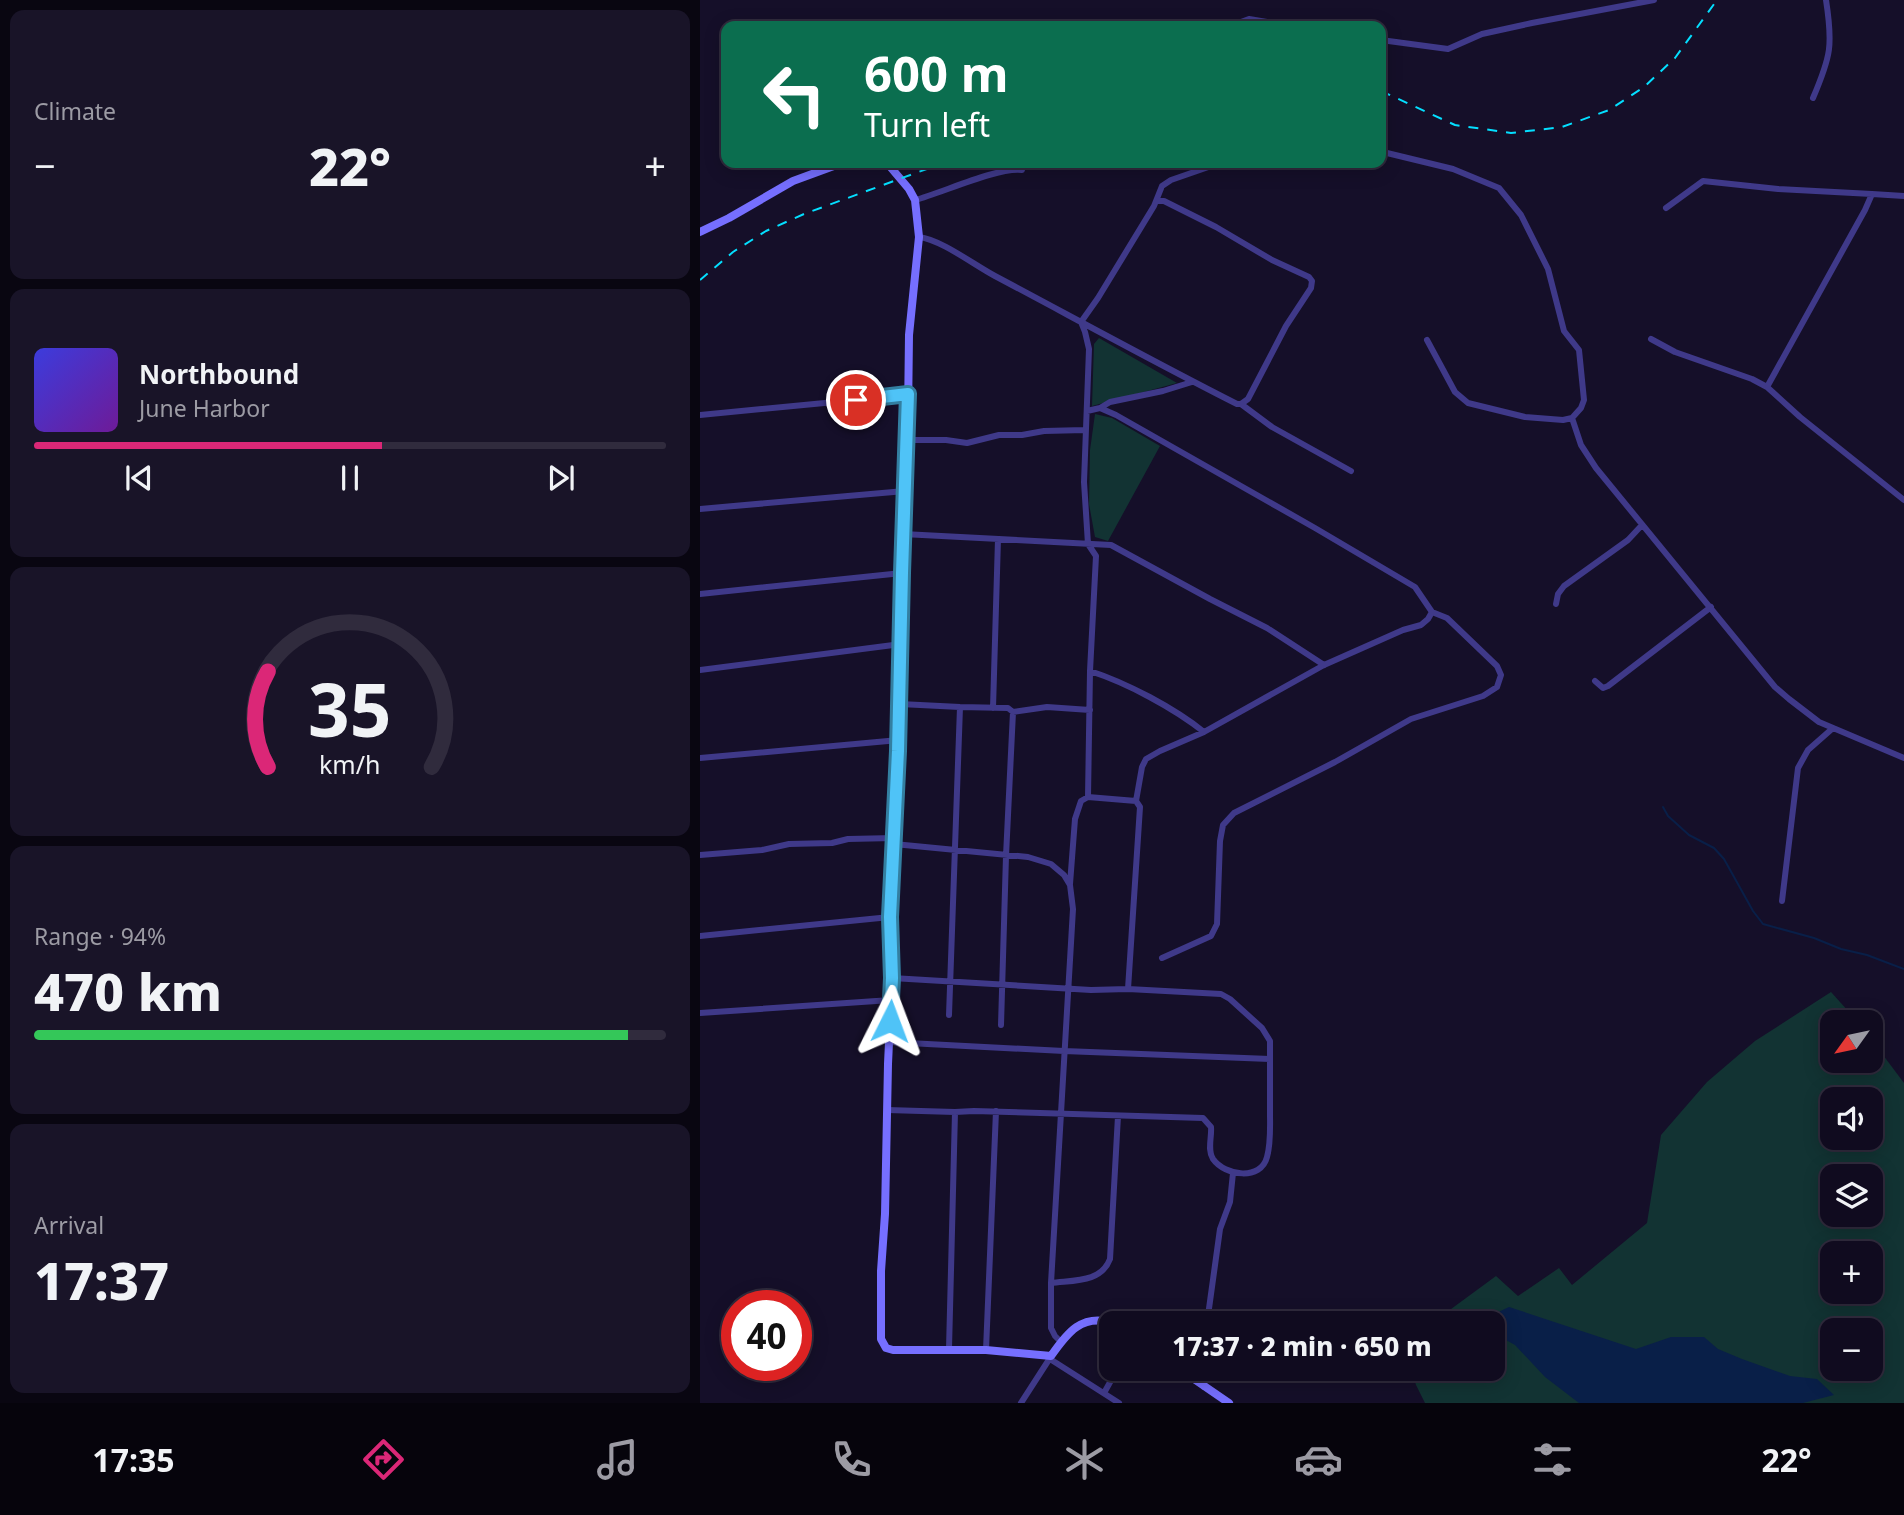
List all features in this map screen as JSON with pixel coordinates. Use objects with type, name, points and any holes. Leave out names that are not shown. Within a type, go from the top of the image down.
[{"type":"street","points":[[1386,41],[1448,49],[1482,34],[1654,0]]},
{"type":"street","points":[[1813,98],[1826,69],[1830,50],[1826,0]]},
{"type":"street","points":[[1244,21],[1261,21]]},
{"type":"street","points":[[1386,153],[1453,169],[1499,188],[1521,215],[1548,270],[1564,331],[1579,350],[1584,400],[1581,408],[1572,418],[1563,420],[1525,417],[1468,402],[1455,392],[1427,340]]},
{"type":"street","points":[[700,232],[793,181],[828,168]]},
{"type":"street","points":[[891,168],[915,200],[919,237],[909,335],[899,740],[890,917],[892,978],[881,1339],[886,1348],[893,1350],[986,1350],[1050,1358],[1119,1403]]},
{"type":"street","points":[[1081,321],[1157,201],[1161,186],[1207,168]]},
{"type":"street","points":[[915,200],[1012,169],[1022,170]]},
{"type":"street","points":[[1666,208],[1703,181],[1778,189],[1904,196]]},
{"type":"street","points":[[1767,387],[1872,194]]},
{"type":"street","points":[[1157,201],[1164,201],[1216,227],[1312,281],[1311,288],[1286,326],[1248,399],[1241,404]]},
{"type":"street","points":[[919,237],[937,243],[1192,382],[1241,404],[1272,427],[1351,471]]},
{"type":"street","points":[[1081,321],[1089,349],[1084,482],[1088,544],[1096,556],[1090,671],[1088,797]]},
{"type":"street","points":[[1651,339],[1675,352],[1752,379],[1767,387],[1800,417],[1904,500]]},
{"type":"street","points":[[1087,411],[1110,402],[1192,382]]},
{"type":"street","points":[[700,415],[908,394]]},
{"type":"street","points":[[1100,408],[1415,587],[1432,612],[1447,618],[1497,666],[1501,675],[1497,687],[1483,696],[1411,719],[1335,762],[1234,813],[1223,825],[1220,841],[1217,925],[1211,936],[1162,958]]},
{"type":"street","points":[[1572,418],[1581,445],[1590,460],[1775,687],[1804,711],[1833,728],[1904,758]]},
{"type":"street","points":[[907,440],[967,443],[999,435],[1021,435],[1044,430],[1085,430]]},
{"type":"street","points":[[700,509],[905,491]]},
{"type":"street","points":[[1556,604],[1558,594],[1564,586],[1628,540],[1642,525]]},
{"type":"street","points":[[903,534],[1111,545],[1267,628],[1324,665]]},
{"type":"street","points":[[993,708],[998,539]]},
{"type":"street","points":[[700,594],[902,573]]},
{"type":"street","points":[[1595,681],[1604,688],[1608,686],[1711,607]]},
{"type":"street","points":[[1128,989],[1140,807],[1136,801],[1146,759],[1204,732],[1324,665],[1403,630],[1421,625],[1432,612]]},
{"type":"street","points":[[700,670],[901,644]]},
{"type":"street","points":[[1090,671],[1118,680],[1192,722],[1204,732]]},
{"type":"street","points":[[900,704],[1008,708],[1013,712],[1047,708],[1090,710]]},
{"type":"street","points":[[949,1015],[960,708]]},
{"type":"street","points":[[1001,1025],[1013,712]]},
{"type":"street","points":[[1782,901],[1798,768],[1808,750],[1833,728]]},
{"type":"street","points":[[700,758],[899,740]]},
{"type":"street","points":[[1061,1342],[1051,1328],[1051,1283],[1072,946],[1073,909],[1070,885],[1077,808],[1081,801],[1088,797],[1136,801]]},
{"type":"street","points":[[700,855],[762,850],[785,844],[832,843],[848,839],[894,841],[1028,857],[1051,864],[1070,885]]},
{"type":"street","points":[[700,936],[890,917]]},
{"type":"street","points":[[887,1110],[1203,1118],[1211,1127],[1210,1149],[1214,1160],[1226,1171],[1233,1173],[1258,1170],[1267,1159],[1270,1137],[1270,1041],[1262,1028],[1226,996],[892,978]]},
{"type":"street","points":[[700,1013],[891,1000]]},
{"type":"street","points":[[889,1042],[1270,1059]]},
{"type":"street","points":[[986,1350],[996,1111]]},
{"type":"street","points":[[950,1349],[955,1112]]},
{"type":"street","points":[[1051,1283],[1093,1277],[1107,1267],[1110,1259],[1118,1116]]},
{"type":"street","points":[[1208,1311],[1220,1229],[1230,1202],[1233,1173]]},
{"type":"street","points":[[1021,1403],[1068,1333],[1077,1326],[1099,1320]]},
{"type":"street","points":[[1104,1394],[1111,1381]]},
{"type":"street","points":[[1196,1381],[1229,1403]]},
{"type":"street","points":[[1204,1381],[1204,1387]]},
{"type":"green space","points":[[1099,338],[1177,383],[1092,406],[1094,344]]},
{"type":"green space","points":[[1095,414],[1112,418],[1160,446],[1108,541],[1095,537],[1089,504],[1090,450]]},
{"type":"green space","points":[[1831,992],[1847,1010],[1820,1010],[1820,1073],[1883,1073],[1883,1055],[1904,1083],[1904,1403],[1425,1403],[1415,1381],[1505,1381],[1505,1311],[1448,1311],[1496,1276],[1518,1296],[1559,1268],[1572,1285],[1647,1223],[1661,1135],[1707,1082],[1755,1041]]},
{"type":"water","points":[[1509,1307],[1636,1349],[1671,1337],[1704,1337],[1718,1349],[1742,1359],[1790,1376],[1817,1379],[1834,1395],[1803,1403],[1579,1403],[1545,1377],[1515,1345],[1505,1340],[1505,1311],[1501,1311]]},
{"type":"waterway","points":[[1663,807],[1668,816],[1689,835],[1714,848],[1724,859],[1763,924],[1814,938],[1904,969]]},
{"type":"railway","points":[[1386,93],[1455,125],[1511,133],[1562,127],[1609,110],[1644,87],[1675,58],[1717,0]]},
{"type":"railway","points":[[700,280],[733,252],[766,231],[804,214],[929,168]]},
{"type":"route","points":[[856,400],[908,394],[901,665],[890,917],[890,1021]]}]
